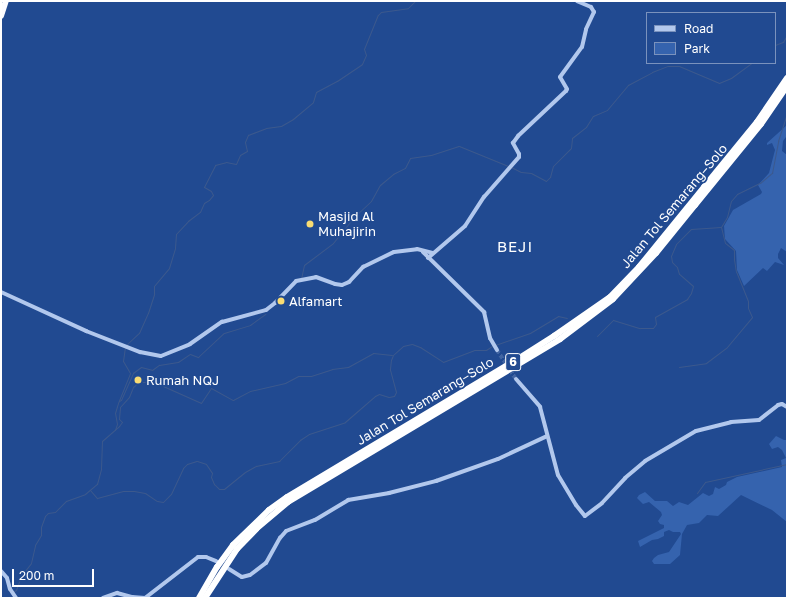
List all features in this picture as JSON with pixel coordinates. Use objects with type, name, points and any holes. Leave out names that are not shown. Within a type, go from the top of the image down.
[{"type":"highway","points":[[1,7],[3,1]]},
{"type":"highway","points":[[1,16],[6,1]]},
{"type":"highway","name":"Jalan Tol Semarang–Solo","points":[[199,598],[217,567],[233,545],[264,514],[287,497],[525,355],[610,297],[639,267],[718,171],[757,122],[787,78]]},
{"type":"highway","name":"Jalan Tol Semarang–Solo","points":[[205,598],[237,549],[256,529],[288,502],[560,339],[613,299],[656,253],[761,124],[787,86]]},
{"type":"street","points":[[428,258],[465,226],[484,198],[520,155],[514,144],[515,140],[525,128],[566,91],[567,89],[560,77],[582,47],[586,29],[594,12],[591,7],[577,1]]},
{"type":"street","points":[[1,292],[69,324],[151,355],[164,356],[190,344],[222,322],[266,310],[275,303],[292,284],[301,279],[316,276],[335,284],[343,284],[349,282],[362,267],[394,252],[417,249],[433,253]]},
{"type":"street","points":[[422,251],[484,312],[492,342],[497,350]]},
{"type":"street","points":[[516,379],[540,407],[558,475],[584,516],[602,503],[625,478],[645,461],[696,431],[741,420],[760,420],[778,405],[782,404],[787,407]]},
{"type":"street","points":[[229,569],[242,577],[250,574],[266,563],[278,540],[286,531],[315,520],[348,500],[389,493],[436,481],[498,459],[547,436]]},
{"type":"street","points":[[103,598],[117,593],[136,598],[145,598],[198,557],[206,557],[216,561]]},
{"type":"street","points":[[1,571],[16,598]]},
{"type":"green space","points":[[787,125],[786,137],[783,141],[782,151],[787,155],[787,252],[781,248],[778,254],[778,258],[784,265],[775,262],[767,271],[763,268],[744,286],[737,270],[736,251],[725,239],[724,226],[733,210],[761,194],[762,192],[758,185],[769,173],[775,150],[772,143],[767,145],[767,143]]},
{"type":"green space","points":[[776,436],[787,440],[787,522],[772,510],[741,495],[718,516],[707,515],[699,523],[687,525],[682,534],[680,555],[670,564],[654,564],[652,561],[654,558],[658,555],[669,552],[681,534],[680,532],[673,532],[669,530],[664,532],[664,536],[652,540],[640,547],[638,541],[664,528],[664,525],[660,524],[658,521],[662,515],[661,512],[649,502],[643,504],[637,498],[639,495],[645,492],[655,501],[667,501],[673,506],[679,502],[688,505],[703,493],[709,496],[713,494],[715,487],[719,489],[726,485],[727,482],[737,477],[782,467],[781,460],[786,458],[782,450],[778,447],[772,449],[769,444]]},
{"type":"waterway","points":[[127,344],[139,333],[148,313],[154,294],[154,286],[169,268],[175,248],[176,234],[188,221],[200,212],[204,203],[213,195],[211,191],[204,187],[215,165],[226,162],[236,164],[240,155],[247,151],[245,142],[248,135],[266,128],[281,126],[293,119],[313,102],[316,92],[337,81],[362,64],[366,55],[364,49],[378,15],[381,12],[408,8],[415,1]]},
{"type":"waterway","points":[[787,11],[787,22]]},
{"type":"waterway","points":[[776,45],[783,42],[787,35]]},
{"type":"waterway","points":[[511,167],[521,172],[531,173],[546,181],[550,177],[553,166],[571,148],[572,138],[586,127],[593,116],[607,110],[628,85],[652,72],[668,66],[679,66],[719,83],[731,78],[751,64]]},
{"type":"waterway","points":[[597,336],[613,320],[640,328],[653,328],[656,324],[655,317],[687,299],[693,286],[679,274],[677,267],[672,262],[671,256],[676,244],[691,229],[721,227],[727,217],[731,201],[737,194],[760,183],[772,173],[778,141],[787,114]]},
{"type":"waterway","points":[[301,279],[304,265],[333,243],[355,216],[371,201],[380,185],[393,174],[405,168],[410,158],[431,155],[459,146],[508,166]]},
{"type":"waterway","points":[[679,367],[706,363],[727,347],[752,317],[748,308],[748,301],[736,272],[734,250],[725,243],[721,227]]},
{"type":"waterway","points":[[119,401],[121,400],[133,373],[141,367],[152,370],[159,365],[178,362],[190,354],[198,357],[224,333],[250,325],[265,314]]},
{"type":"waterway","points":[[495,345],[530,333],[558,316],[567,318]]},
{"type":"waterway","points":[[90,490],[97,498],[123,491],[134,491],[145,493],[157,501],[163,502],[171,494],[183,468],[187,464],[197,461],[206,464],[212,473],[211,477],[214,484],[219,489],[224,489],[245,472],[256,466],[279,461],[300,440],[309,434],[345,422],[375,396],[379,394],[389,397],[394,396],[396,392],[390,369],[391,360],[393,355],[403,346],[412,344],[420,347],[443,362],[474,350],[486,350],[492,346]]},
{"type":"waterway","points":[[115,430],[117,424],[115,413],[130,373],[123,361],[125,347]]},
{"type":"waterway","points":[[13,592],[16,590],[21,576],[31,563],[35,545],[41,535],[41,527],[45,516],[48,513],[55,512],[66,501],[85,494],[97,484],[101,469],[102,441],[122,422],[119,419],[120,407],[129,397],[133,387],[139,382],[154,382],[201,403],[211,388],[233,400],[250,391],[285,383],[298,376],[311,376],[332,369],[348,367],[373,353],[392,355]]},
{"type":"waterway","points":[[697,493],[705,482],[787,464]]},
{"type":"tunnel","points":[[497,350],[516,379]]},
{"type":"place","name":"Masjid Al Muhajirin","points":[[310,224]]},
{"type":"place","name":"Alfamart","points":[[281,301]]},
{"type":"place","name":"Rumah NQJ","points":[[138,380]]},
{"type":"district","name":"BEJI","points":[[515,247]]}]
